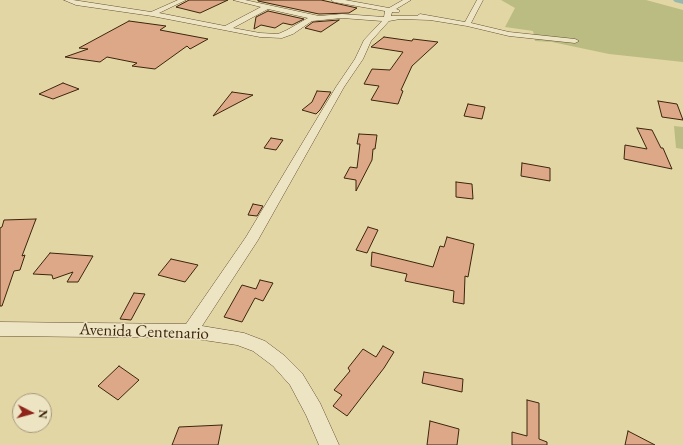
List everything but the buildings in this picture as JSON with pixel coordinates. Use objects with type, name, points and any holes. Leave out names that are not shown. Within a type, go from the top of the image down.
[{"type":"street","points":[[67,0],[76,3],[152,14],[260,35],[279,36],[290,32],[310,19],[388,14],[467,24],[509,34],[575,41]]},
{"type":"street","points":[[152,14],[183,0]]},
{"type":"street","points":[[237,0],[323,18]]},
{"type":"street","points":[[334,0],[388,14]]},
{"type":"street","points":[[190,331],[251,240],[340,87],[359,59],[368,40],[388,14],[408,0]]},
{"type":"street","points":[[467,24],[480,0]]},
{"type":"street","points":[[227,28],[267,7]]},
{"type":"street","name":"Avenida Centenario","points":[[0,329],[190,331],[238,338],[259,346],[279,361],[296,379],[313,409],[329,445]]},
{"type":"green space","points":[[501,0],[646,0],[683,10],[683,62],[609,54],[552,42],[535,41],[533,31],[505,27],[515,8]]},
{"type":"green space","points":[[674,126],[683,127],[683,149],[676,148]]},
{"type":"waterway","points":[[679,0],[683,1]]}]
